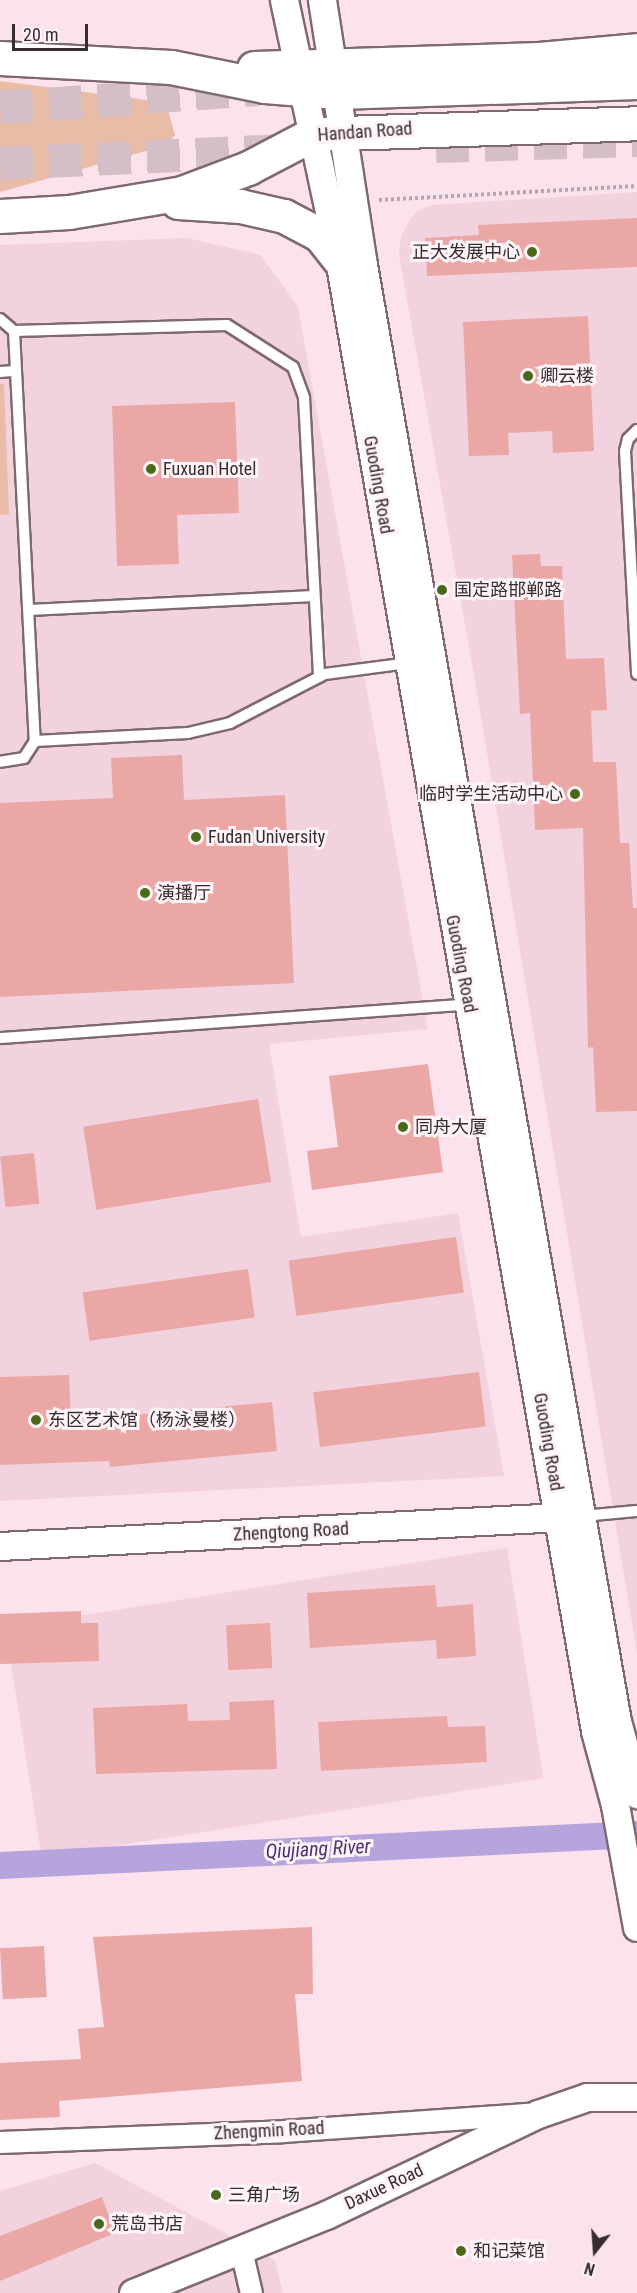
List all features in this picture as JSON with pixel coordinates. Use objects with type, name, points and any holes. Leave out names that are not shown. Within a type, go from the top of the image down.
[{"type":"main road","points":[[336,79],[637,50]]},
{"type":"main road","points":[[0,58],[171,67],[300,78],[637,82]]},
{"type":"main road","name":"Handan Road","points":[[0,216],[125,205],[226,178],[328,133],[637,123]]},
{"type":"main road","points":[[125,205],[185,202],[261,210],[320,235],[339,259]]},
{"type":"street","name":"Guoding Road","points":[[284,0],[300,78],[328,133],[353,202],[572,1517],[595,1731],[626,1799],[628,1879],[637,1927]]},
{"type":"street","name":"Guoding Road","points":[[322,0],[336,79],[328,133],[339,259],[469,1004],[572,1517]]},
{"type":"street","name":"Zhengtong Road","points":[[0,1546],[572,1517]]},
{"type":"street","name":"Daxue Road","points":[[133,2293],[326,2215],[538,2114],[586,2097],[637,2097]]},
{"type":"street","name":"Zhengmin Road","points":[[0,2142],[284,2131],[538,2114]]},
{"type":"street","points":[[241,2250],[251,2293]]},
{"type":"lane","points":[[0,319],[14,331],[227,325],[293,367],[304,398],[319,677]]},
{"type":"lane","points":[[0,762],[24,758],[35,741],[14,331]]},
{"type":"lane","points":[[0,372],[16,370]]},
{"type":"lane","points":[[636,430],[625,451],[637,674]]},
{"type":"lane","points":[[29,610],[314,596]]},
{"type":"lane","points":[[35,741],[188,733],[230,723],[319,677],[410,663]]},
{"type":"lane","points":[[0,1038],[469,1004]]},
{"type":"lane","points":[[572,1517],[637,1511]]},
{"type":"path","points":[[353,202],[637,186]]},
{"type":"shaded area","points":[[0,81],[154,101],[167,107],[175,135],[167,145],[0,192]]},
{"type":"shaded area","points":[[637,192],[637,1653],[474,675],[399,255],[401,236],[411,218],[418,210],[433,205]]},
{"type":"shaded area","name":"Fudan University","points":[[187,238],[261,255],[298,307],[428,1029],[269,1044],[301,1237],[458,1213],[504,1476],[0,1501],[0,245]]},
{"type":"shaded area","points":[[0,384],[4,384],[9,514],[0,515]]},
{"type":"shaded area","points":[[507,1548],[543,1778],[42,1858],[5,1627]]},
{"type":"shaded area","points":[[95,2163],[275,2260],[283,2293],[0,2293],[0,2191]]},
{"type":"building","name":"正大发展中心","points":[[637,218],[637,267],[427,276],[425,238],[479,235],[478,225]]},
{"type":"building","name":"卿云楼","points":[[588,316],[594,451],[553,453],[552,431],[508,433],[509,455],[469,456],[463,322]]},
{"type":"building","points":[[235,402],[239,513],[177,515],[179,564],[117,566],[112,406]]},
{"type":"building","points":[[540,554],[541,566],[562,566],[566,659],[604,658],[607,710],[591,711],[593,762],[616,762],[620,843],[629,843],[633,908],[637,908],[637,1111],[596,1112],[593,1047],[588,1048],[583,828],[535,830],[530,713],[520,714],[512,555]]},
{"type":"building","name":"演播厅","points":[[182,755],[184,800],[285,795],[294,983],[0,997],[0,803],[113,798],[111,758]]},
{"type":"building","name":"同舟大厦","points":[[428,1064],[443,1172],[312,1190],[307,1151],[338,1147],[329,1076]]},
{"type":"building","points":[[258,1099],[271,1182],[96,1210],[83,1127]]},
{"type":"building","points":[[34,1153],[39,1204],[6,1207],[0,1157]]},
{"type":"building","points":[[456,1237],[464,1292],[296,1316],[289,1261]]},
{"type":"building","points":[[248,1269],[255,1318],[89,1341],[83,1292]]},
{"type":"building","points":[[479,1372],[486,1427],[320,1447],[313,1392]]},
{"type":"building","points":[[69,1375],[71,1421],[272,1402],[277,1451],[110,1467],[109,1461],[0,1465],[0,1377]]},
{"type":"building","points":[[435,1585],[437,1607],[473,1604],[476,1656],[437,1659],[436,1640],[310,1648],[307,1593]]},
{"type":"building","points":[[81,1611],[81,1623],[98,1623],[99,1661],[0,1664],[0,1614]]},
{"type":"building","points":[[270,1623],[272,1668],[228,1670],[226,1625]]},
{"type":"building","points":[[274,1700],[277,1769],[96,1774],[93,1708],[187,1704],[188,1721],[230,1720],[229,1702]]},
{"type":"building","points":[[447,1716],[448,1727],[485,1726],[487,1762],[321,1771],[318,1722]]},
{"type":"building","points":[[312,1927],[313,1994],[295,1994],[302,2081],[59,2101],[60,2117],[0,2120],[0,2063],[81,2059],[78,2029],[104,2027],[93,1937]]},
{"type":"building","points":[[44,1946],[47,1997],[3,1999],[0,1948]]},
{"type":"building","points":[[102,2197],[115,2233],[0,2281],[0,2236]]},
{"type":"waterway","name":"Qiujiang River","points":[[0,1865],[637,1834]]},
{"type":"tunnel","points":[[0,107],[258,89]]},
{"type":"tunnel","points":[[436,146],[637,140]]},
{"type":"tunnel","points":[[0,163],[289,150]]},
{"type":"place","name":"正大发展中心","points":[[532,252]]},
{"type":"place","name":"卿云楼","points":[[528,376]]},
{"type":"place","name":"Fuxuan Hotel","points":[[151,469]]},
{"type":"place","name":"国定路邯郸路","points":[[442,590]]},
{"type":"place","name":"临时学生活动中心","points":[[575,794]]},
{"type":"place","name":"Fudan University","points":[[196,837]]},
{"type":"place","name":"演播厅","points":[[145,893]]},
{"type":"place","name":"同舟大厦","points":[[403,1127]]},
{"type":"place","name":"东区艺术馆（杨泳曼楼）","points":[[36,1420]]},
{"type":"place","name":"三角广场","points":[[216,2195]]},
{"type":"place","name":"荒岛书店","points":[[99,2224]]},
{"type":"place","name":"和记菜馆","points":[[461,2251]]}]
